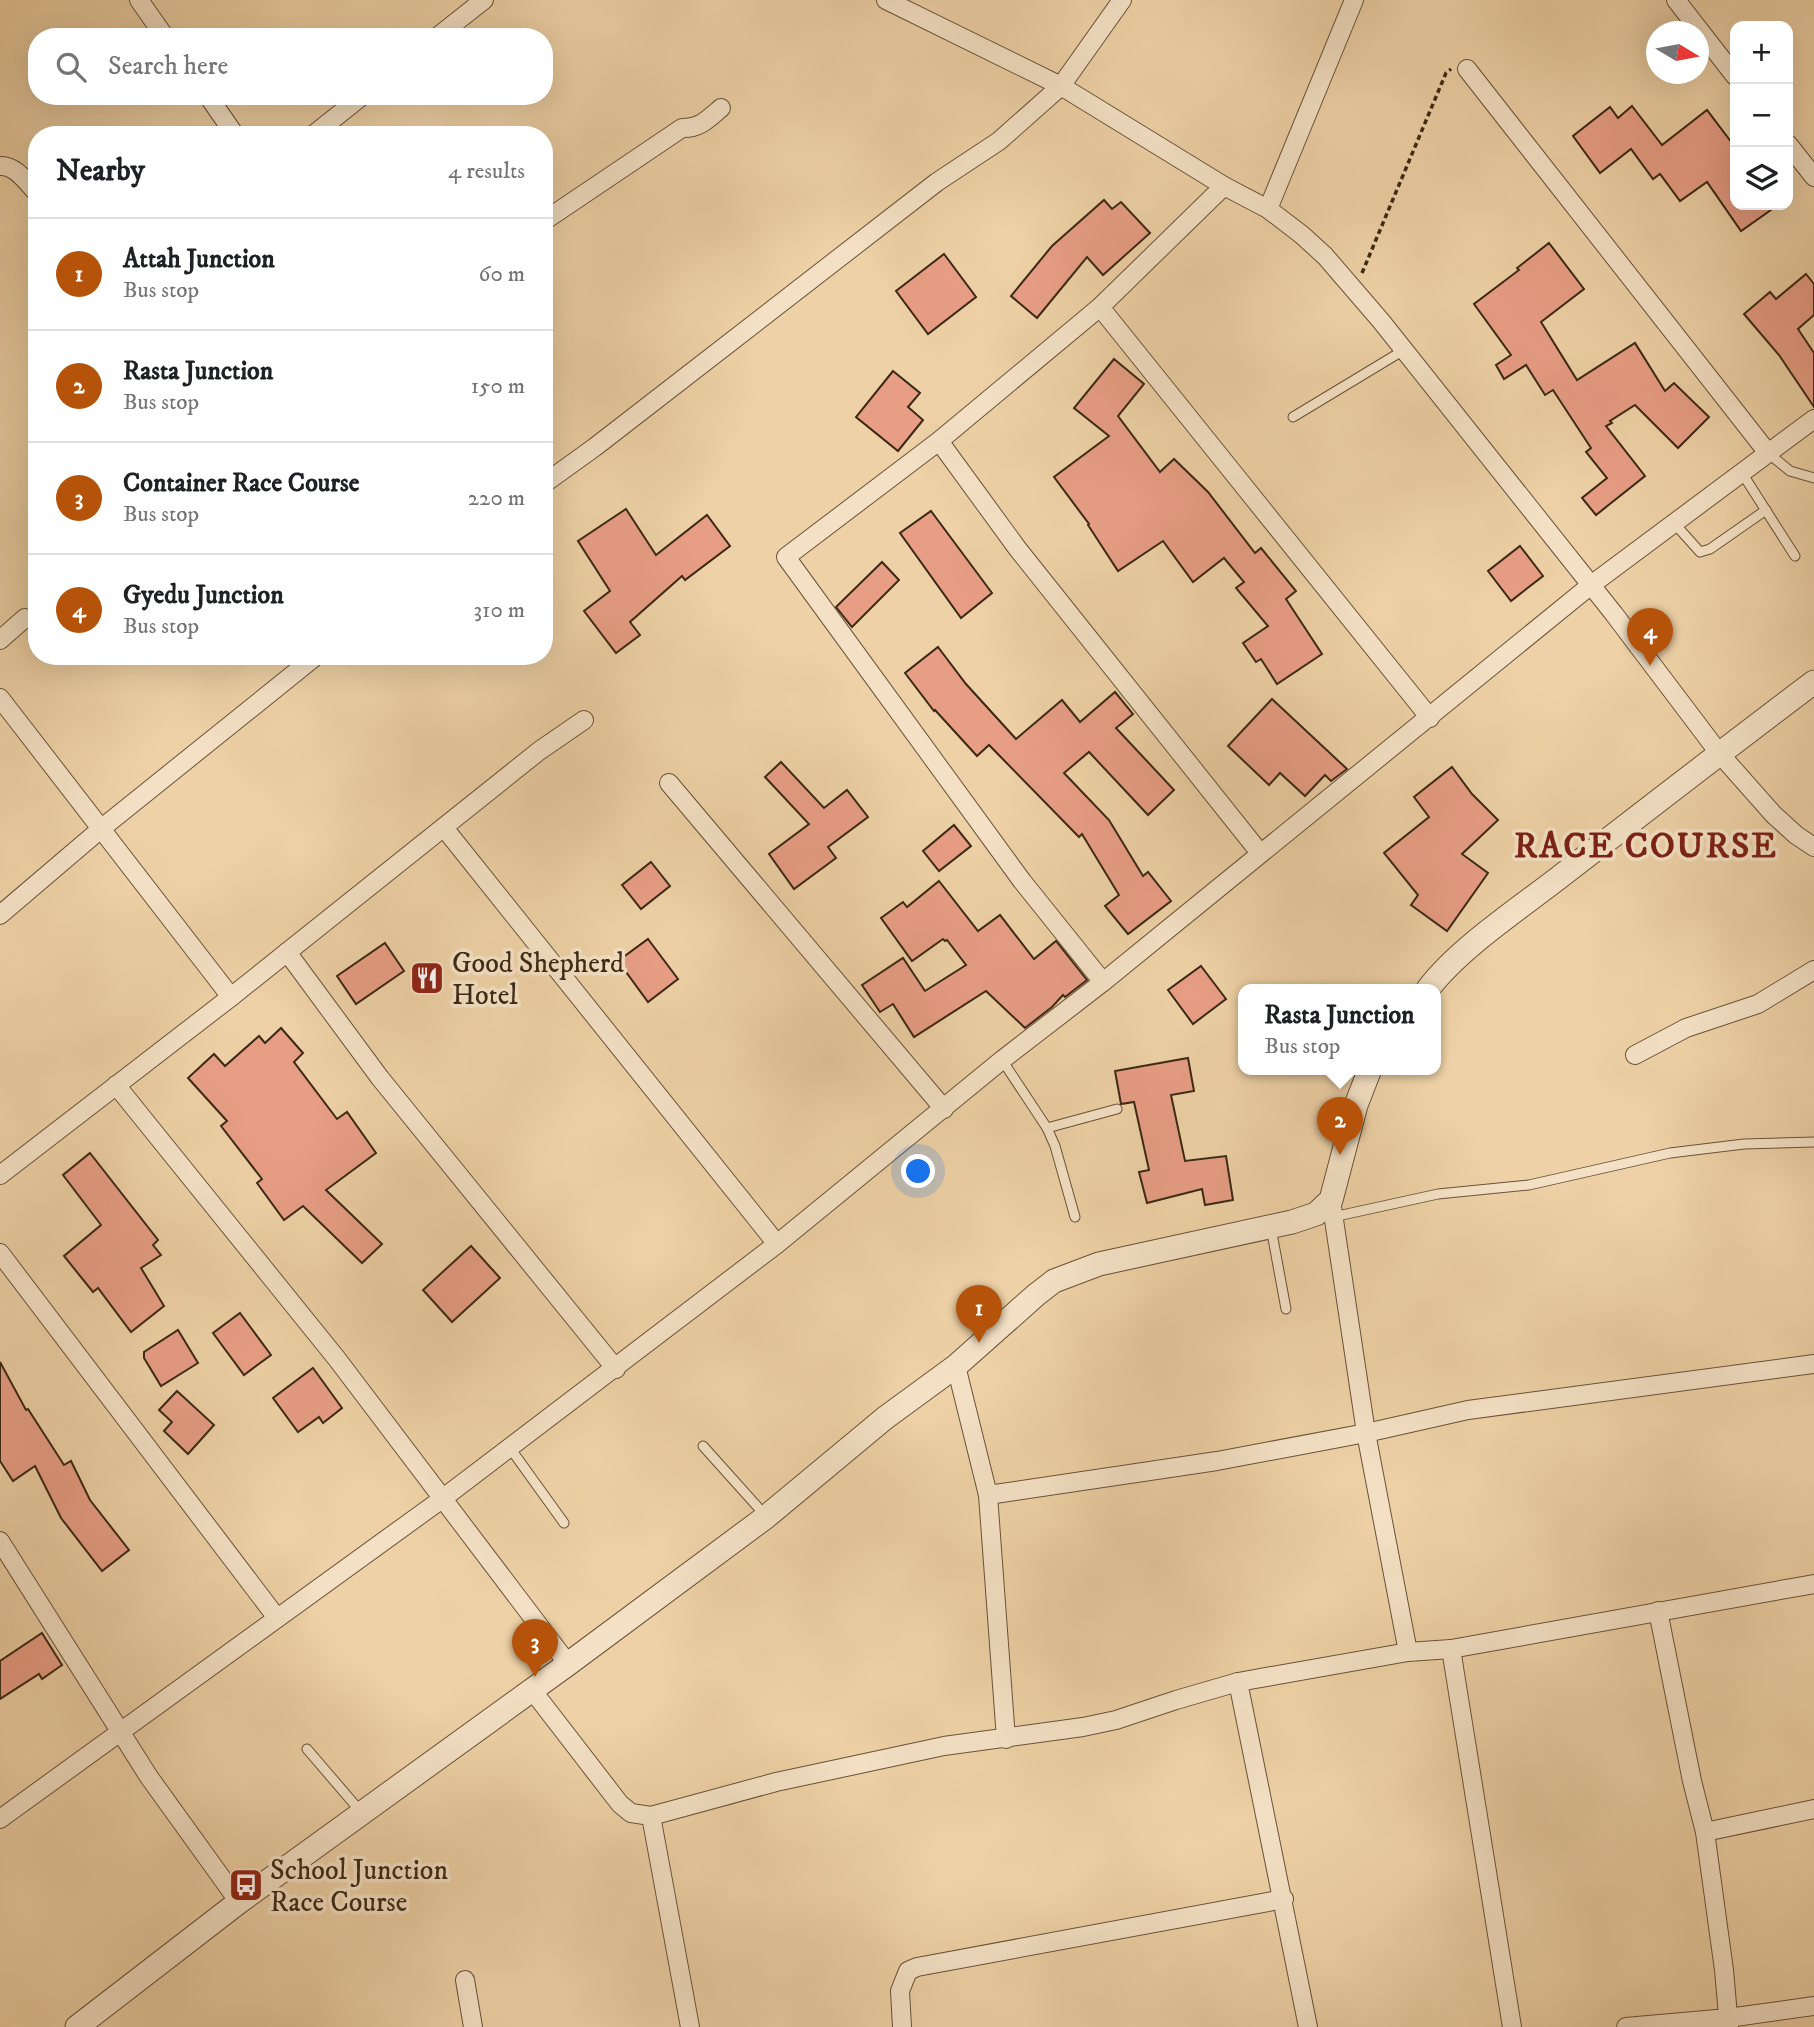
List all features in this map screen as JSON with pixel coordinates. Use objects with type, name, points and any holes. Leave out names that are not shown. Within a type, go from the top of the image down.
[{"type":"street","points":[[139,0],[159,28]]},
{"type":"street","points":[[448,28],[484,0]]},
{"type":"street","points":[[886,0],[1061,86],[1224,186],[1268,209],[1303,235],[1325,256],[1404,350],[1591,585],[1719,753],[1774,815],[1814,847]]},
{"type":"street","points":[[553,477],[937,182],[999,141],[1061,86],[1122,0]]},
{"type":"street","points":[[1268,209],[1354,0]]},
{"type":"street","points":[[1676,0],[1730,70]]},
{"type":"street","points":[[1467,69],[1768,453]]},
{"type":"street","points":[[214,105],[230,126]]},
{"type":"street","points":[[324,126],[351,105]]},
{"type":"street","points":[[553,215],[682,128],[691,129],[702,125],[720,108]]},
{"type":"street","points":[[1790,147],[1814,177]]},
{"type":"street","points":[[0,166],[7,165],[28,184]]},
{"type":"street","points":[[1103,982],[1022,881],[786,557],[939,441],[1100,307],[1224,186]]},
{"type":"street","points":[[1100,307],[1430,718]]},
{"type":"street","points":[[0,1819],[442,1499],[616,1369],[777,1244],[1002,1060],[1103,982],[1591,585],[1814,419]]},
{"type":"street","points":[[939,441],[1017,548],[1261,853]]},
{"type":"street","points":[[0,640],[24,618]]},
{"type":"street","points":[[0,915],[102,828],[305,665]]},
{"type":"street","points":[[1432,984],[1459,957],[1814,682]]},
{"type":"street","points":[[0,698],[231,997]]},
{"type":"street","points":[[0,1175],[231,997],[539,751],[584,720]]},
{"type":"street","points":[[668,783],[944,1109]]},
{"type":"street","points":[[444,829],[777,1244]]},
{"type":"street","points":[[287,952],[380,1078],[616,1369]]},
{"type":"street","points":[[1635,1055],[1686,1028],[1758,1003],[1814,970]]},
{"type":"street","points":[[1368,1075],[1356,1105],[1332,1209],[1366,1433],[1408,1652]]},
{"type":"street","points":[[116,1085],[328,1348],[568,1664]]},
{"type":"street","points":[[78,2027],[239,1902],[766,1517],[885,1418],[956,1366],[1054,1281],[1099,1265],[1271,1227],[1332,1209]]},
{"type":"street","points":[[0,1254],[277,1618]]},
{"type":"street","points":[[988,1496],[1217,1461],[1366,1433],[1468,1410],[1814,1364]]},
{"type":"street","points":[[956,1366],[988,1496],[1006,1739]]},
{"type":"street","points":[[3,1551],[119,1731],[239,1902]]},
{"type":"street","points":[[532,1690],[620,1804],[631,1813],[651,1816],[789,1779],[944,1746],[1006,1739],[1116,1720],[1176,1699],[1238,1682],[1408,1652],[1451,1649],[1814,1584]]},
{"type":"street","points":[[1658,1611],[1692,1781],[1705,1832],[1724,1970],[1728,2023]]},
{"type":"street","points":[[1451,1649],[1512,2027]]},
{"type":"street","points":[[1238,1682],[1308,2027]]},
{"type":"street","points":[[1705,1832],[1814,1809]]},
{"type":"street","points":[[651,1816],[690,2027]]},
{"type":"street","points":[[902,2027],[900,1991],[908,1971],[917,1967],[1284,1899]]},
{"type":"street","points":[[466,1980],[473,2027]]},
{"type":"street","points":[[1626,2027],[1728,2023],[1814,2006]]},
{"type":"lane","points":[[1293,417],[1404,350]]},
{"type":"lane","points":[[1768,453],[1790,471],[1814,478]]},
{"type":"lane","points":[[1742,473],[1795,556]]},
{"type":"lane","points":[[1674,523],[1698,552],[1704,551],[1766,510]]},
{"type":"lane","points":[[1002,1060],[1047,1128],[1055,1146],[1075,1217]]},
{"type":"lane","points":[[1047,1128],[1117,1109]]},
{"type":"lane","points":[[1332,1209],[1529,1185],[1670,1153],[1744,1143],[1814,1142]]},
{"type":"lane","points":[[1271,1227],[1286,1309]]},
{"type":"lane","points":[[703,1446],[766,1517]]},
{"type":"lane","points":[[510,1448],[564,1523]]},
{"type":"lane","points":[[307,1749],[362,1813]]},
{"type":"path","points":[[1354,291],[1446,73],[1461,66],[1467,69]]},
{"type":"building","points":[[1632,106],[1662,145],[1707,110],[1730,140],[1730,210],[1771,210],[1741,231],[1707,182],[1680,201],[1660,174],[1653,179],[1631,149],[1600,173],[1573,136],[1610,107],[1618,118]]},
{"type":"building","points":[[1104,200],[1112,209],[1121,202],[1150,233],[1103,275],[1087,257],[1037,318],[1011,296],[1052,246]]},
{"type":"building","points":[[1549,243],[1584,289],[1541,322],[1577,380],[1635,343],[1665,391],[1674,383],[1709,417],[1678,448],[1635,405],[1610,421],[1612,423],[1606,426],[1645,476],[1596,515],[1582,498],[1607,478],[1586,452],[1591,448],[1553,390],[1545,395],[1526,365],[1504,379],[1496,365],[1511,355],[1474,304]]},
{"type":"building","points":[[944,254],[976,297],[928,334],[896,291]]},
{"type":"building","points":[[1806,274],[1814,284],[1814,315],[1798,329],[1814,353],[1814,407],[1779,355],[1744,314],[1770,292],[1776,299]]},
{"type":"building","points":[[1114,359],[1144,384],[1118,416],[1160,472],[1174,459],[1208,492],[1255,553],[1261,548],[1296,591],[1286,599],[1322,654],[1277,684],[1261,659],[1256,662],[1243,643],[1268,626],[1236,588],[1244,582],[1224,558],[1193,582],[1163,541],[1118,571],[1089,524],[1054,477],[1109,436],[1074,408]]},
{"type":"building","points":[[893,371],[920,393],[908,407],[923,420],[898,451],[856,417]]},
{"type":"building","points":[[626,509],[656,555],[707,515],[730,546],[685,580],[682,576],[630,622],[640,635],[616,653],[584,611],[610,591],[578,541]]},
{"type":"building","points":[[931,511],[992,593],[961,618],[900,533]]},
{"type":"building","points":[[1520,546],[1543,576],[1511,601],[1488,571]]},
{"type":"building","points":[[882,562],[899,580],[852,627],[836,607]]},
{"type":"building","points":[[938,647],[966,684],[1016,739],[1062,700],[1080,722],[1115,692],[1133,714],[1116,728],[1174,790],[1148,815],[1089,752],[1064,773],[1109,820],[1143,876],[1148,872],[1171,901],[1128,934],[1105,906],[1119,895],[1082,834],[1079,837],[989,745],[977,756],[934,711],[905,673]]},
{"type":"building","points":[[1272,699],[1347,769],[1331,781],[1325,775],[1305,796],[1280,773],[1269,785],[1228,746]]},
{"type":"building","points":[[781,762],[824,808],[847,790],[868,817],[828,847],[836,858],[794,889],[769,854],[809,824],[765,777]]},
{"type":"building","points":[[1452,767],[1472,794],[1498,820],[1462,854],[1488,873],[1447,931],[1411,905],[1418,895],[1384,853],[1429,817],[1414,797]]},
{"type":"building","points":[[954,825],[971,846],[939,871],[923,851]]},
{"type":"building","points":[[651,862],[670,886],[641,909],[622,885]]},
{"type":"building","points":[[939,881],[978,931],[1000,915],[1034,959],[1056,941],[1087,980],[1065,997],[1063,995],[1025,1028],[986,991],[914,1037],[893,1004],[880,1012],[862,985],[903,958],[925,991],[966,965],[947,940],[943,939],[912,961],[881,918],[903,902],[907,907]]},
{"type":"building","points":[[648,939],[678,979],[648,1002],[618,961]]},
{"type":"building","points":[[385,943],[404,971],[356,1004],[337,976]]},
{"type":"building","points":[[1201,966],[1226,999],[1193,1024],[1168,990]]},
{"type":"building","points":[[281,1028],[303,1053],[294,1062],[337,1119],[347,1112],[376,1153],[326,1190],[382,1244],[362,1263],[303,1206],[284,1220],[257,1183],[262,1179],[221,1126],[227,1121],[188,1078],[214,1054],[225,1066],[259,1036],[265,1043]]},
{"type":"building","points":[[1188,1058],[1194,1091],[1171,1095],[1185,1161],[1226,1156],[1233,1200],[1205,1205],[1202,1189],[1147,1203],[1139,1172],[1149,1170],[1134,1102],[1121,1104],[1115,1071]]},
{"type":"building","points":[[90,1153],[158,1240],[153,1245],[161,1255],[141,1268],[164,1306],[131,1332],[98,1288],[93,1292],[64,1256],[101,1225],[63,1175]]},
{"type":"building","points":[[471,1246],[500,1278],[452,1322],[423,1290]]},
{"type":"building","points":[[240,1313],[271,1355],[244,1375],[213,1333]]},
{"type":"building","points":[[178,1330],[198,1363],[161,1386],[144,1358],[144,1352]]},
{"type":"building","points":[[0,1362],[26,1410],[28,1409],[64,1465],[71,1461],[90,1500],[129,1550],[102,1571],[61,1518],[35,1466],[13,1481],[0,1461]]},
{"type":"building","points":[[313,1368],[342,1408],[323,1423],[319,1417],[298,1432],[273,1398]]},
{"type":"building","points":[[177,1391],[214,1425],[188,1454],[164,1431],[172,1422],[159,1410]]},
{"type":"building","points":[[42,1633],[62,1665],[42,1679],[39,1674],[0,1699],[0,1661]]},
{"type":"place","name":"Gyedu Junction","points":[[1650,666]]},
{"type":"place","name":"Good Shepherd Hotel","points":[[427,978]]},
{"type":"place","name":"Rasta Junction","points":[[1340,1155]]},
{"type":"place","name":"Attah Junction","points":[[979,1343]]},
{"type":"place","name":"Container Race Course","points":[[535,1677]]},
{"type":"place","name":"School Junction Race Course","points":[[246,1885]]},
{"type":"district","name":"RACE COURSE","points":[[1646,845]]}]
